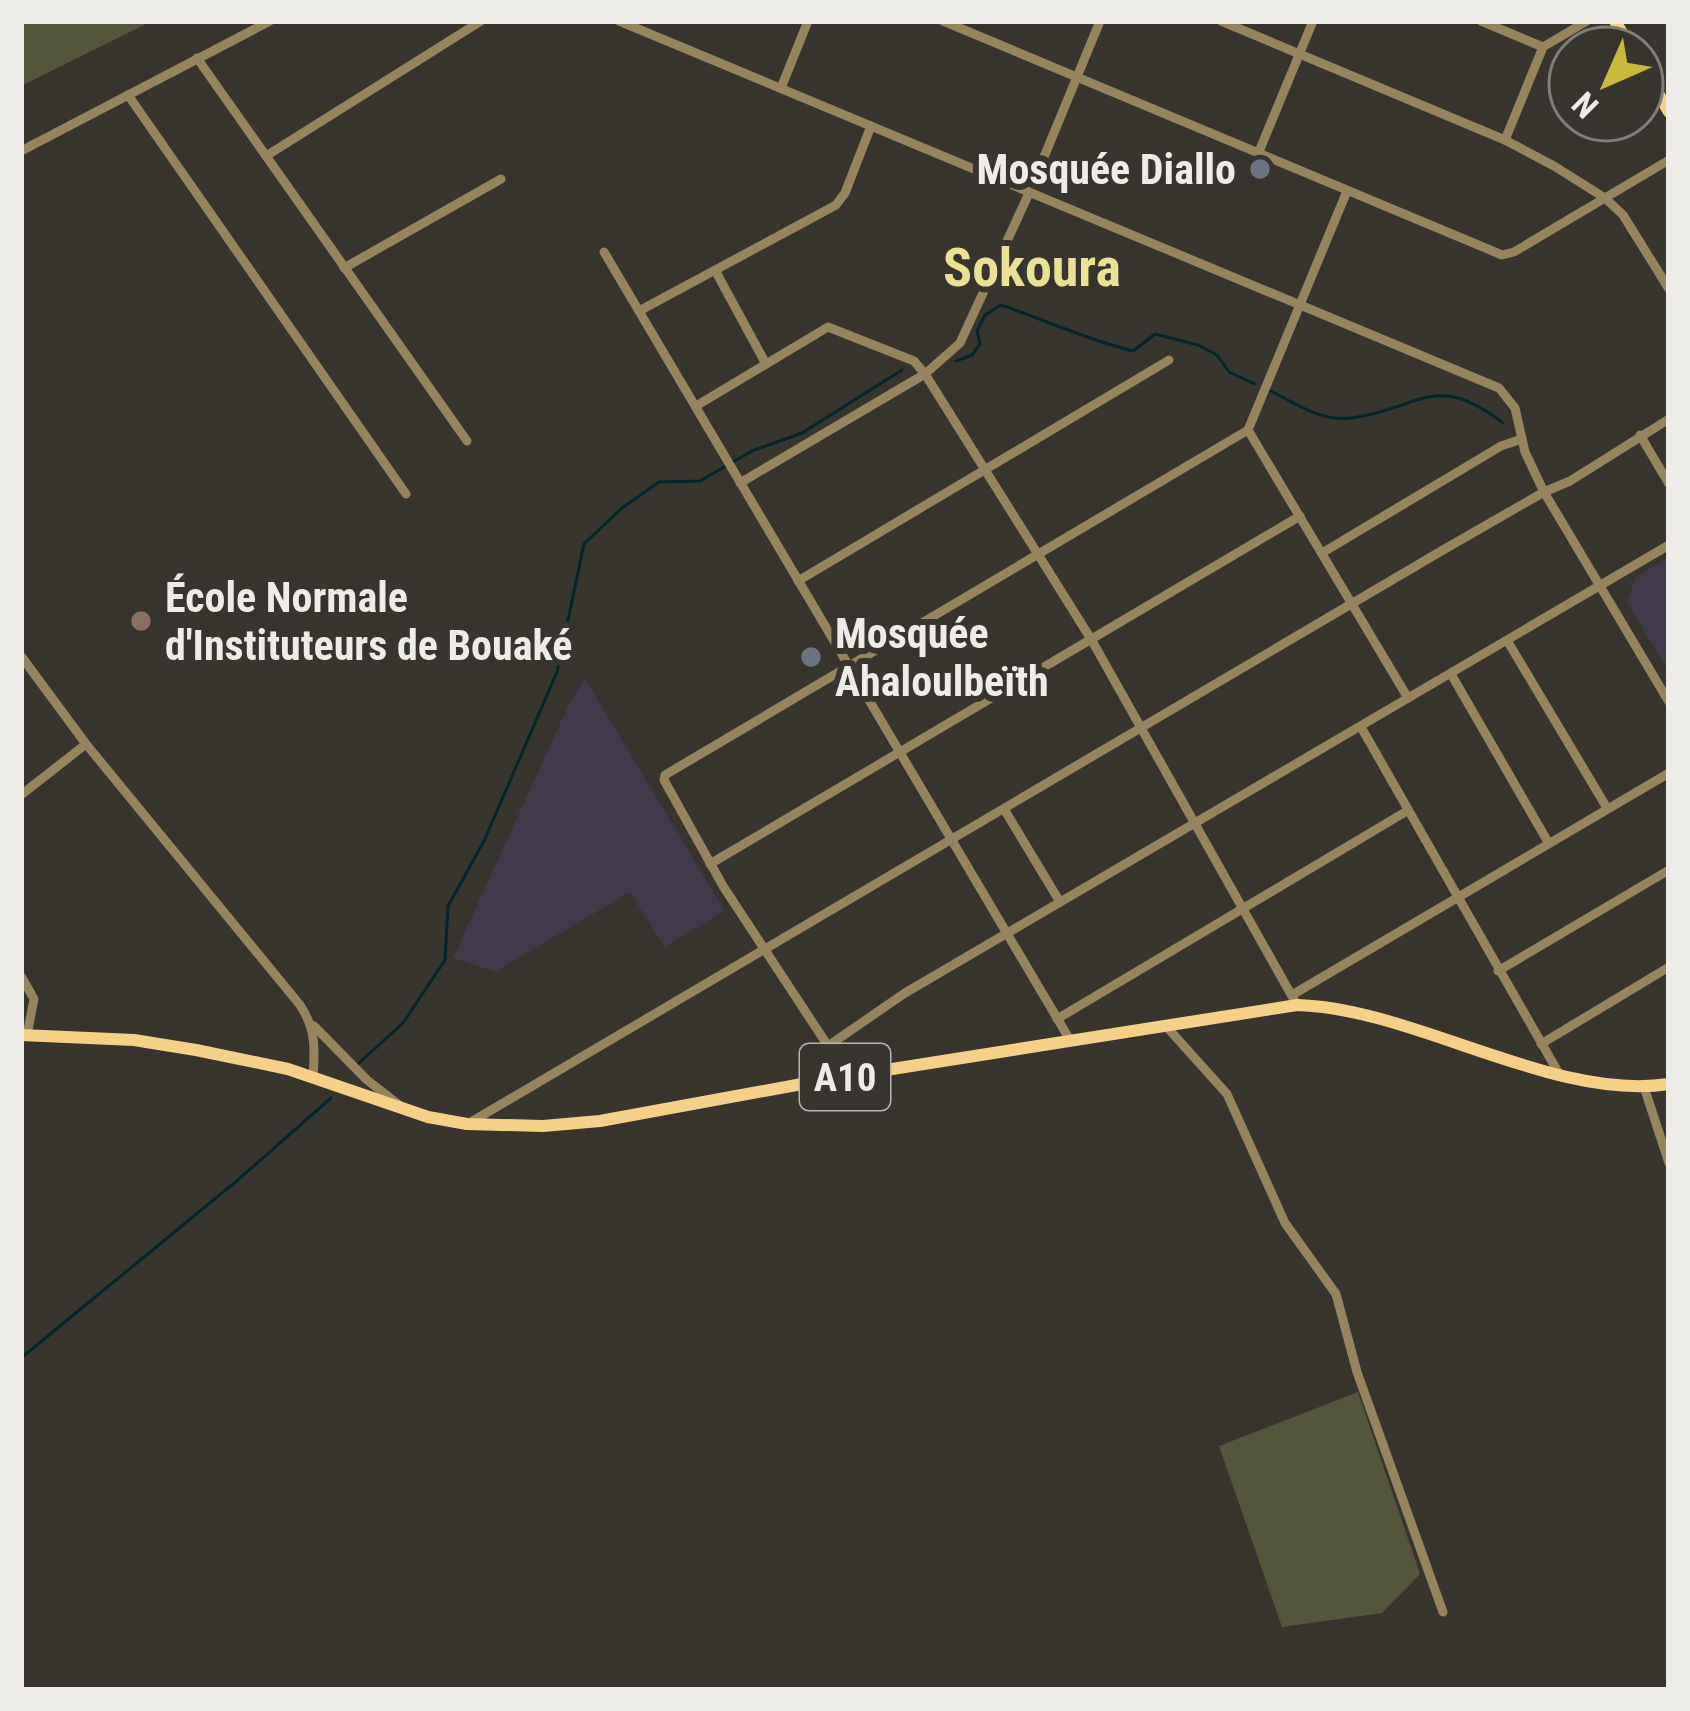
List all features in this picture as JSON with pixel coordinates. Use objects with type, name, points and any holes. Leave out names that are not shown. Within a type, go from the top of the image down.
[{"type":"main road","name":"A10","points":[[24,1035],[134,1040],[238,1058],[313,1077],[408,1111],[466,1124],[586,1123],[1294,1000],[1558,1072],[1644,1087],[1669,1084]]},
{"type":"street","points":[[21,151],[270,21]]},
{"type":"street","points":[[266,156],[481,21]]},
{"type":"street","points":[[619,21],[1499,388],[1515,408],[1522,440],[1544,492],[1669,702]]},
{"type":"street","points":[[781,88],[808,21]]},
{"type":"street","points":[[943,21],[1502,255],[1669,160]]},
{"type":"street","points":[[740,482],[925,374],[960,343],[1100,21]]},
{"type":"street","points":[[1221,21],[1505,140],[1605,198],[1623,215],[1669,289]]},
{"type":"street","points":[[1258,154],[1312,21]]},
{"type":"street","points":[[1481,21],[1544,46]]},
{"type":"street","points":[[1505,140],[1544,46],[1587,21]]},
{"type":"street","points":[[197,58],[467,441]]},
{"type":"street","points":[[128,95],[406,494]]},
{"type":"street","points":[[639,311],[836,205],[871,126]]},
{"type":"street","points":[[344,268],[501,179]]},
{"type":"street","points":[[828,1046],[710,865],[665,775],[1248,430],[1347,190]]},
{"type":"street","points":[[604,253],[1070,1040]]},
{"type":"street","points":[[716,272],[766,364]]},
{"type":"street","points":[[696,406],[828,327],[914,361],[1040,553],[1294,1000],[1548,842],[1669,773]]},
{"type":"street","points":[[798,581],[1169,360]]},
{"type":"street","points":[[466,1124],[1669,419]]},
{"type":"street","points":[[1248,430],[1408,698]]},
{"type":"street","points":[[1640,435],[1669,484]]},
{"type":"street","points":[[1322,553],[1501,446],[1522,440]]},
{"type":"street","points":[[710,865],[1300,515]]},
{"type":"street","points":[[829,1079],[824,1060],[828,1046],[905,993],[1669,545]]},
{"type":"street","points":[[1508,642],[1607,808]]},
{"type":"street","points":[[21,656],[86,744],[311,1022],[367,1081],[408,1111]]},
{"type":"street","points":[[1451,674],[1548,842]]},
{"type":"street","points":[[1361,727],[1558,1072]]},
{"type":"street","points":[[21,795],[86,744]]},
{"type":"street","points":[[1004,808],[1060,902]]},
{"type":"street","points":[[1057,1019],[1407,811]]},
{"type":"street","points":[[1498,971],[1669,870]]},
{"type":"street","points":[[1541,1044],[1669,967]]},
{"type":"street","points":[[21,976],[34,999],[24,1035]]},
{"type":"street","points":[[311,1022],[313,1077]]},
{"type":"street","points":[[1165,1024],[1227,1094],[1285,1223],[1336,1294],[1357,1372],[1443,1612]]},
{"type":"street","points":[[1644,1087],[1669,1163]]},
{"type":"shaded area","points":[[1669,557],[1669,673],[1627,601],[1636,577]]},
{"type":"shaded area","points":[[585,678],[725,911],[664,947],[630,892],[495,972],[453,958],[570,702]]},
{"type":"green space","points":[[21,21],[152,21],[21,86]]},
{"type":"green space","points":[[1358,1392],[1420,1574],[1382,1613],[1282,1627],[1219,1446]]},
{"type":"waterway","points":[[956,361],[972,355],[980,344],[977,331],[985,315],[1001,305],[1133,351],[1155,334],[1198,345],[1217,355],[1229,372],[1255,384]]},
{"type":"waterway","points":[[358,1064],[403,1023],[445,960],[448,906],[484,841],[557,672],[584,544],[659,482],[700,481],[752,451],[802,433],[902,370]]},
{"type":"waterway","points":[[1271,391],[1310,411],[1340,419],[1443,396],[1480,407],[1503,423]]},
{"type":"waterway","points":[[21,1358],[331,1098]]},
{"type":"place","name":"Mosquée Diallo","points":[[1260,169]]},
{"type":"place","name":"École Normale d'Instituteurs de Bouaké","points":[[141,621]]},
{"type":"place","name":"Mosquée Ahaloulbeïth","points":[[811,657]]},
{"type":"district","name":"Sokoura","points":[[1032,267]]}]
